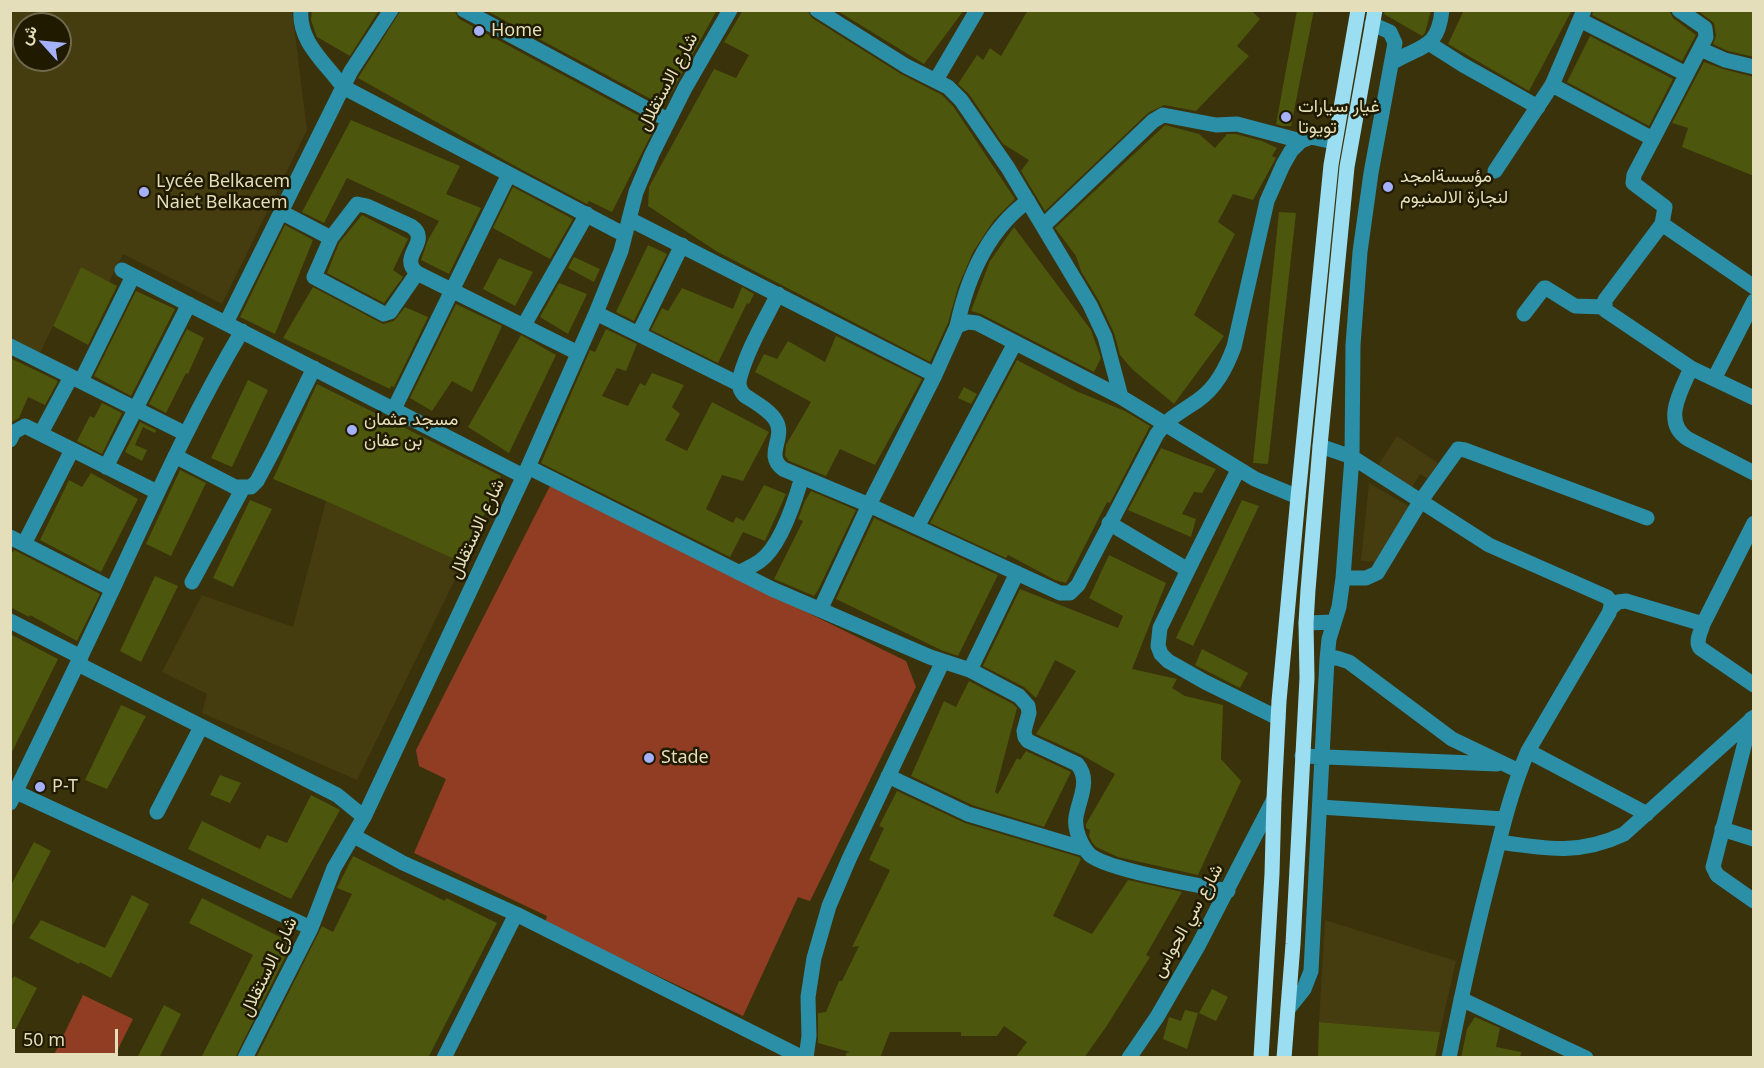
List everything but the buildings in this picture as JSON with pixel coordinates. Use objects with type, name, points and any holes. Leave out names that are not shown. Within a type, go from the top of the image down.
[{"type":"main road","points":[[1261,1058],[1278,718],[1298,497],[1324,220],[1358,10]]},
{"type":"main road","points":[[1284,1058],[1293,944],[1307,678],[1306,623],[1320,446],[1346,178],[1374,17]]},
{"type":"street","points":[[301,10],[302,30],[306,39],[343,87],[625,235]]},
{"type":"street","points":[[226,323],[351,71],[391,10]]},
{"type":"street","points":[[464,10],[668,120]]},
{"type":"street","name":"شارع الاستقلال","points":[[245,1058],[311,928],[334,868],[364,817],[525,472],[596,313],[625,235],[636,192],[668,120],[730,10]]},
{"type":"street","points":[[817,10],[906,66],[948,87],[962,100],[1028,201],[1097,319],[1108,348],[1121,397]]},
{"type":"street","points":[[936,80],[977,10]]},
{"type":"street","points":[[1393,62],[1430,44],[1440,29],[1442,10]]},
{"type":"street","points":[[1679,10],[1705,28],[1706,37],[1634,175],[1633,183],[1663,203],[1665,212],[1662,224],[1605,300],[1604,308],[1608,313],[1691,368],[1754,398]]},
{"type":"street","points":[[1495,171],[1552,85],[1582,15],[1686,74]]},
{"type":"street","points":[[1288,1009],[1304,988],[1311,971],[1327,659],[1329,639],[1339,607],[1343,578],[1352,457],[1353,345],[1360,252],[1371,173],[1395,43],[1394,36],[1374,17]]},
{"type":"street","points":[[1430,44],[1538,107]]},
{"type":"street","points":[[1700,49],[1731,62],[1754,68]]},
{"type":"street","points":[[1552,85],[1653,139]]},
{"type":"street","points":[[1043,226],[1153,121],[1163,115],[1198,122],[1244,125],[1301,141]]},
{"type":"street","points":[[778,294],[749,354],[739,384],[740,390],[771,415],[777,423],[779,435],[774,457],[776,464],[1060,593],[1070,593],[1077,585],[1164,423],[1174,414],[1198,400],[1225,370],[1234,346],[1267,201],[1291,151],[1301,141],[1311,137],[1335,142]]},
{"type":"street","points":[[394,409],[509,174]]},
{"type":"street","points":[[820,610],[935,375],[957,326],[967,287],[994,236],[1009,216],[1028,201]]},
{"type":"street","points":[[417,273],[390,312],[384,314],[314,277],[331,238],[353,207],[357,204],[367,206],[417,230],[419,236],[410,262],[417,273],[578,353]]},
{"type":"street","points":[[281,212],[331,238]]},
{"type":"street","points":[[524,325],[586,214]]},
{"type":"street","points":[[629,219],[935,375]]},
{"type":"street","points":[[1662,224],[1754,287]]},
{"type":"street","points":[[639,333],[682,245]]},
{"type":"street","points":[[41,433],[76,379],[127,273],[394,409],[525,472],[820,610],[970,670],[1025,700],[1029,713],[1024,731],[1028,741],[1075,763],[1082,770],[1084,783],[1076,820],[1077,832],[1091,856],[1105,863],[1228,891]]},
{"type":"street","points":[[1524,314],[1544,288],[1575,306],[1604,308]]},
{"type":"street","points":[[1714,379],[1754,301]]},
{"type":"street","points":[[106,467],[189,304]]},
{"type":"street","points":[[596,313],[739,384]]},
{"type":"street","points":[[957,326],[968,322],[977,323],[1121,397],[1238,470],[1298,497]]},
{"type":"street","points":[[242,331],[157,492],[80,660],[12,800],[311,928]]},
{"type":"street","points":[[917,527],[1016,343]]},
{"type":"street","points":[[10,346],[186,434]]},
{"type":"street","points":[[175,456],[235,487],[251,487],[257,482],[314,368]]},
{"type":"street","points":[[1691,368],[1674,408],[1680,431],[1684,437],[1754,473]]},
{"type":"street","points":[[12,434],[25,426],[157,492]]},
{"type":"street","points":[[1320,446],[1352,457],[1489,545],[1607,597],[1611,600],[1612,607]]},
{"type":"street","points":[[1343,578],[1366,578],[1377,573],[1420,502],[1454,452],[1461,448],[1647,518]]},
{"type":"street","points":[[72,450],[17,540],[112,589]]},
{"type":"street","points":[[1238,470],[1160,628],[1158,646],[1161,654],[1168,661],[1278,718]]},
{"type":"street","points":[[739,573],[762,560],[780,535],[802,477]]},
{"type":"street","points":[[192,582],[243,488]]},
{"type":"street","points":[[1109,523],[1157,554],[1188,570]]},
{"type":"street","points":[[1754,523],[1703,624],[1698,639],[1700,648],[1754,685]]},
{"type":"street","points":[[970,670],[1017,573]]},
{"type":"street","points":[[1449,1058],[1504,819],[1519,771],[1528,751],[1612,607],[1618,602],[1626,601],[1703,624]]},
{"type":"street","points":[[10,621],[201,727],[337,795],[364,817]]},
{"type":"street","points":[[1306,623],[1334,622]]},
{"type":"street","points":[[1327,659],[1337,658],[1349,663],[1452,739],[1519,771]]},
{"type":"street","points":[[354,836],[403,863],[516,914],[805,1058],[809,1036],[808,997],[814,958],[829,906],[849,858],[943,661]]},
{"type":"street","points":[[1499,842],[1541,848],[1580,848],[1604,844],[1624,834],[1753,718]]},
{"type":"street","points":[[1753,718],[1722,829],[1714,871],[1754,901]]},
{"type":"street","points":[[157,812],[201,727]]},
{"type":"street","points":[[1528,751],[1647,814]]},
{"type":"street","points":[[1302,756],[1504,764]]},
{"type":"street","points":[[888,776],[968,814],[1085,849]]},
{"type":"street","name":"شارع سي الحواس","points":[[1129,1058],[1156,1017],[1228,891],[1274,799]]},
{"type":"street","points":[[1320,807],[1504,819]]},
{"type":"street","points":[[1722,829],[1754,839]]},
{"type":"street","points":[[444,1058],[516,914]]},
{"type":"street","points":[[1461,999],[1586,1058]]},
{"type":"shaded area","name":"Lycée Belkacem Naiet Belkacem","points":[[10,11],[292,11],[307,130],[222,304],[123,254],[109,282],[81,268],[39,355],[11,340]]},
{"type":"shaded area","points":[[1397,436],[1438,463],[1428,479],[1420,474],[1411,489],[1377,467]]},
{"type":"shaded area","points":[[1369,483],[1410,507],[1378,562],[1361,561]]},
{"type":"shaded area","name":"Stade","points":[[550,486],[906,661],[916,687],[810,901],[798,897],[743,1016],[545,923],[547,916],[414,853],[446,779],[419,766],[416,750]]},
{"type":"shaded area","points":[[326,501],[463,563],[357,780],[202,713],[207,694],[162,672],[202,595],[293,627]]},
{"type":"shaded area","points":[[1325,920],[1456,961],[1440,1032],[1319,1022]]},
{"type":"shaded area","points":[[83,995],[133,1019],[114,1057],[53,1057]]},
{"type":"place","name":"Home","points":[[479,31]]},
{"type":"place","name":"غيار سيارات تويوتا","points":[[1286,117]]},
{"type":"place","name":"مؤسسةامجد لنجارة الالمنيوم","points":[[1388,187]]},
{"type":"place","name":"Lycée Belkacem Naiet Belkacem","points":[[144,192]]},
{"type":"place","name":"مسجد عثمان بن عفان","points":[[352,430]]},
{"type":"place","name":"Stade","points":[[649,758]]},
{"type":"place","name":"P-T","points":[[40,787]]}]
